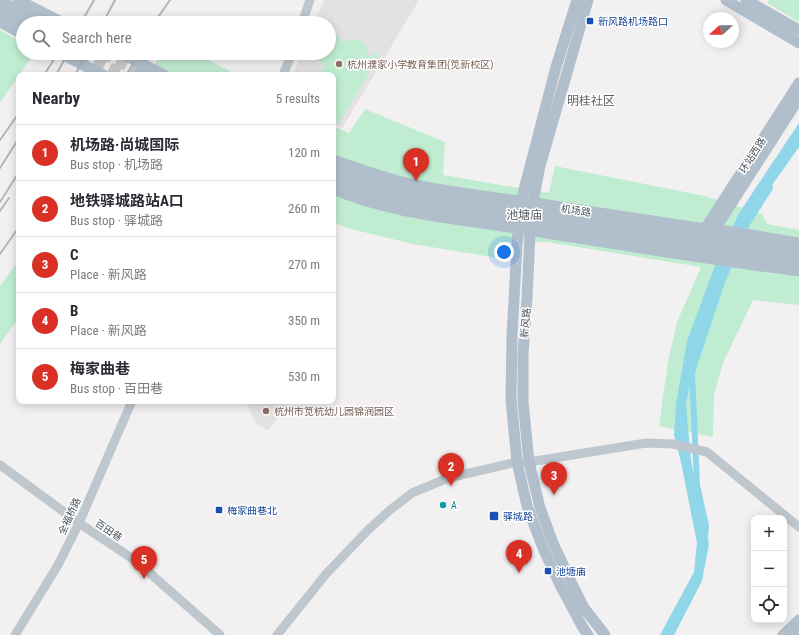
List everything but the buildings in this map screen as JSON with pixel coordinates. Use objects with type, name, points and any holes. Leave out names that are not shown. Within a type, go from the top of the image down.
[{"type":"main road","points":[[18,0],[49,16]]},
{"type":"main road","name":"新风路","points":[[577,0],[556,67],[518,248],[512,336],[511,399],[517,462],[527,506],[543,548],[560,585],[588,635]]},
{"type":"main road","name":"新风路","points":[[588,0],[525,216],[527,298],[523,354],[524,402],[529,462],[540,508],[553,543],[584,608],[605,635]]},
{"type":"main road","points":[[726,0],[799,43]]},
{"type":"main road","points":[[746,0],[799,30]]},
{"type":"main road","points":[[0,1],[29,16]]},
{"type":"main road","points":[[0,12],[16,20]]},
{"type":"main road","points":[[0,22],[16,30]]},
{"type":"main road","points":[[74,60],[97,72]]},
{"type":"main road","points":[[135,60],[158,72]]},
{"type":"main road","name":"环站西路","points":[[710,229],[799,83]]},
{"type":"main road","name":"环站西路","points":[[710,229],[799,98]]},
{"type":"main road","name":"机场路","points":[[336,161],[370,173],[415,185],[496,198],[525,216]]},
{"type":"main road","name":"机场路","points":[[336,171],[379,186],[409,193],[491,206],[552,224],[726,245],[799,262]]},
{"type":"main road","name":"机场路","points":[[336,183],[393,200],[417,205],[525,216],[710,229]]},
{"type":"main road","name":"机场路","points":[[336,190],[376,204],[413,213],[525,216]]},
{"type":"main road","points":[[710,229],[726,245]]},
{"type":"main road","name":"机场路","points":[[750,250],[799,243]]},
{"type":"main road","name":"机场路","points":[[726,245],[750,250],[799,253]]},
{"type":"main road","name":"机场路","points":[[750,250],[799,271]]},
{"type":"main road","points":[[783,635],[799,620]]},
{"type":"main road","points":[[796,635],[799,632]]},
{"type":"street","points":[[304,16],[310,0]]},
{"type":"street","points":[[284,72],[289,60]]},
{"type":"street","name":"全福桥路","points":[[15,635],[58,565],[79,523],[131,404]]},
{"type":"street","points":[[277,635],[326,574],[390,510],[412,493],[448,478],[517,462],[529,462],[646,443],[672,444],[707,452],[799,527]]},
{"type":"street","name":"百田巷","points":[[0,465],[79,523],[136,561],[220,635]]},
{"type":"shaded area","name":"杭州濮家小学教育集团(笕新校区)","points":[[324,0],[419,0],[342,128],[336,125],[336,72],[294,72],[299,60],[336,60],[336,16],[317,16]]},
{"type":"shaded area","name":"杭州市笕杭幼儿园锦润园区","points":[[247,404],[288,404],[268,431],[254,421]]},
{"type":"green space","points":[[769,0],[799,0],[799,22],[767,3]]},
{"type":"green space","points":[[0,30],[16,39],[16,60],[29,60],[21,72],[16,72],[16,79],[0,103]]},
{"type":"green space","points":[[336,34],[341,37],[338,44],[350,40],[363,42],[370,58],[375,52],[379,56],[339,123],[336,121],[336,72],[322,72],[325,65],[317,60],[336,60]]},
{"type":"green space","points":[[157,60],[208,60],[231,72],[166,72],[154,65]]},
{"type":"green space","points":[[365,109],[445,142],[443,175],[549,193],[555,166],[705,196],[762,214],[767,224],[799,230],[799,305],[753,300],[723,363],[714,394],[713,437],[659,426],[668,362],[677,322],[701,267],[547,242],[506,242],[504,259],[413,244],[347,228],[336,223],[336,127],[349,133]]},
{"type":"green space","points":[[16,264],[16,321],[0,344],[0,286]]},
{"type":"water","points":[[799,123],[799,147],[743,226],[698,344],[686,404],[691,461],[709,544],[702,581],[674,635],[660,635],[694,572],[697,543],[681,462],[674,435],[676,404],[687,341],[716,263],[739,213]]},
{"type":"waterway","points":[[742,235],[747,224],[770,188]]},
{"type":"waterway","points":[[705,537],[706,526],[697,485],[692,372],[722,282],[731,260]]},
{"type":"tunnel","points":[[94,60],[118,72]]},
{"type":"tunnel","points":[[116,60],[140,72]]},
{"type":"railway","points":[[85,16],[94,0]]},
{"type":"railway","points":[[107,16],[115,0]]},
{"type":"railway","points":[[159,16],[170,0]]},
{"type":"railway","points":[[46,72],[54,60]]},
{"type":"railway","points":[[58,72],[64,60]]},
{"type":"railway","points":[[77,72],[83,60]]},
{"type":"railway","points":[[128,72],[136,60]]},
{"type":"railway","points":[[0,140],[16,117]]},
{"type":"railway","points":[[0,168],[16,143]]},
{"type":"railway","points":[[0,202],[16,177]]},
{"type":"railway","points":[[0,211],[9,198]]},
{"type":"railway","points":[[0,254],[16,231]]},
{"type":"place","name":"新风路机场路口","points":[[590,21]]},
{"type":"place","name":"杭州濮家小学教育集团(笕新校区)","points":[[339,64]]},
{"type":"place","name":"机场路·尚城国际","points":[[416,181]]},
{"type":"place","name":"杭州市笕杭幼儿园锦润园区","points":[[266,411]]},
{"type":"place","name":"地铁驿城路站A口","points":[[451,486]]},
{"type":"place","name":"C","points":[[554,495]]},
{"type":"place","name":"A","points":[[443,505]]},
{"type":"place","name":"梅家曲巷北","points":[[219,510]]},
{"type":"place","name":"驿城路","points":[[494,516]]},
{"type":"place","name":"池塘庙","points":[[548,571]]},
{"type":"place","name":"B","points":[[519,573]]},
{"type":"place","name":"梅家曲巷","points":[[144,579]]},
{"type":"district","name":"明桂社区","points":[[591,101]]},
{"type":"district","name":"池塘庙","points":[[524,215]]}]
